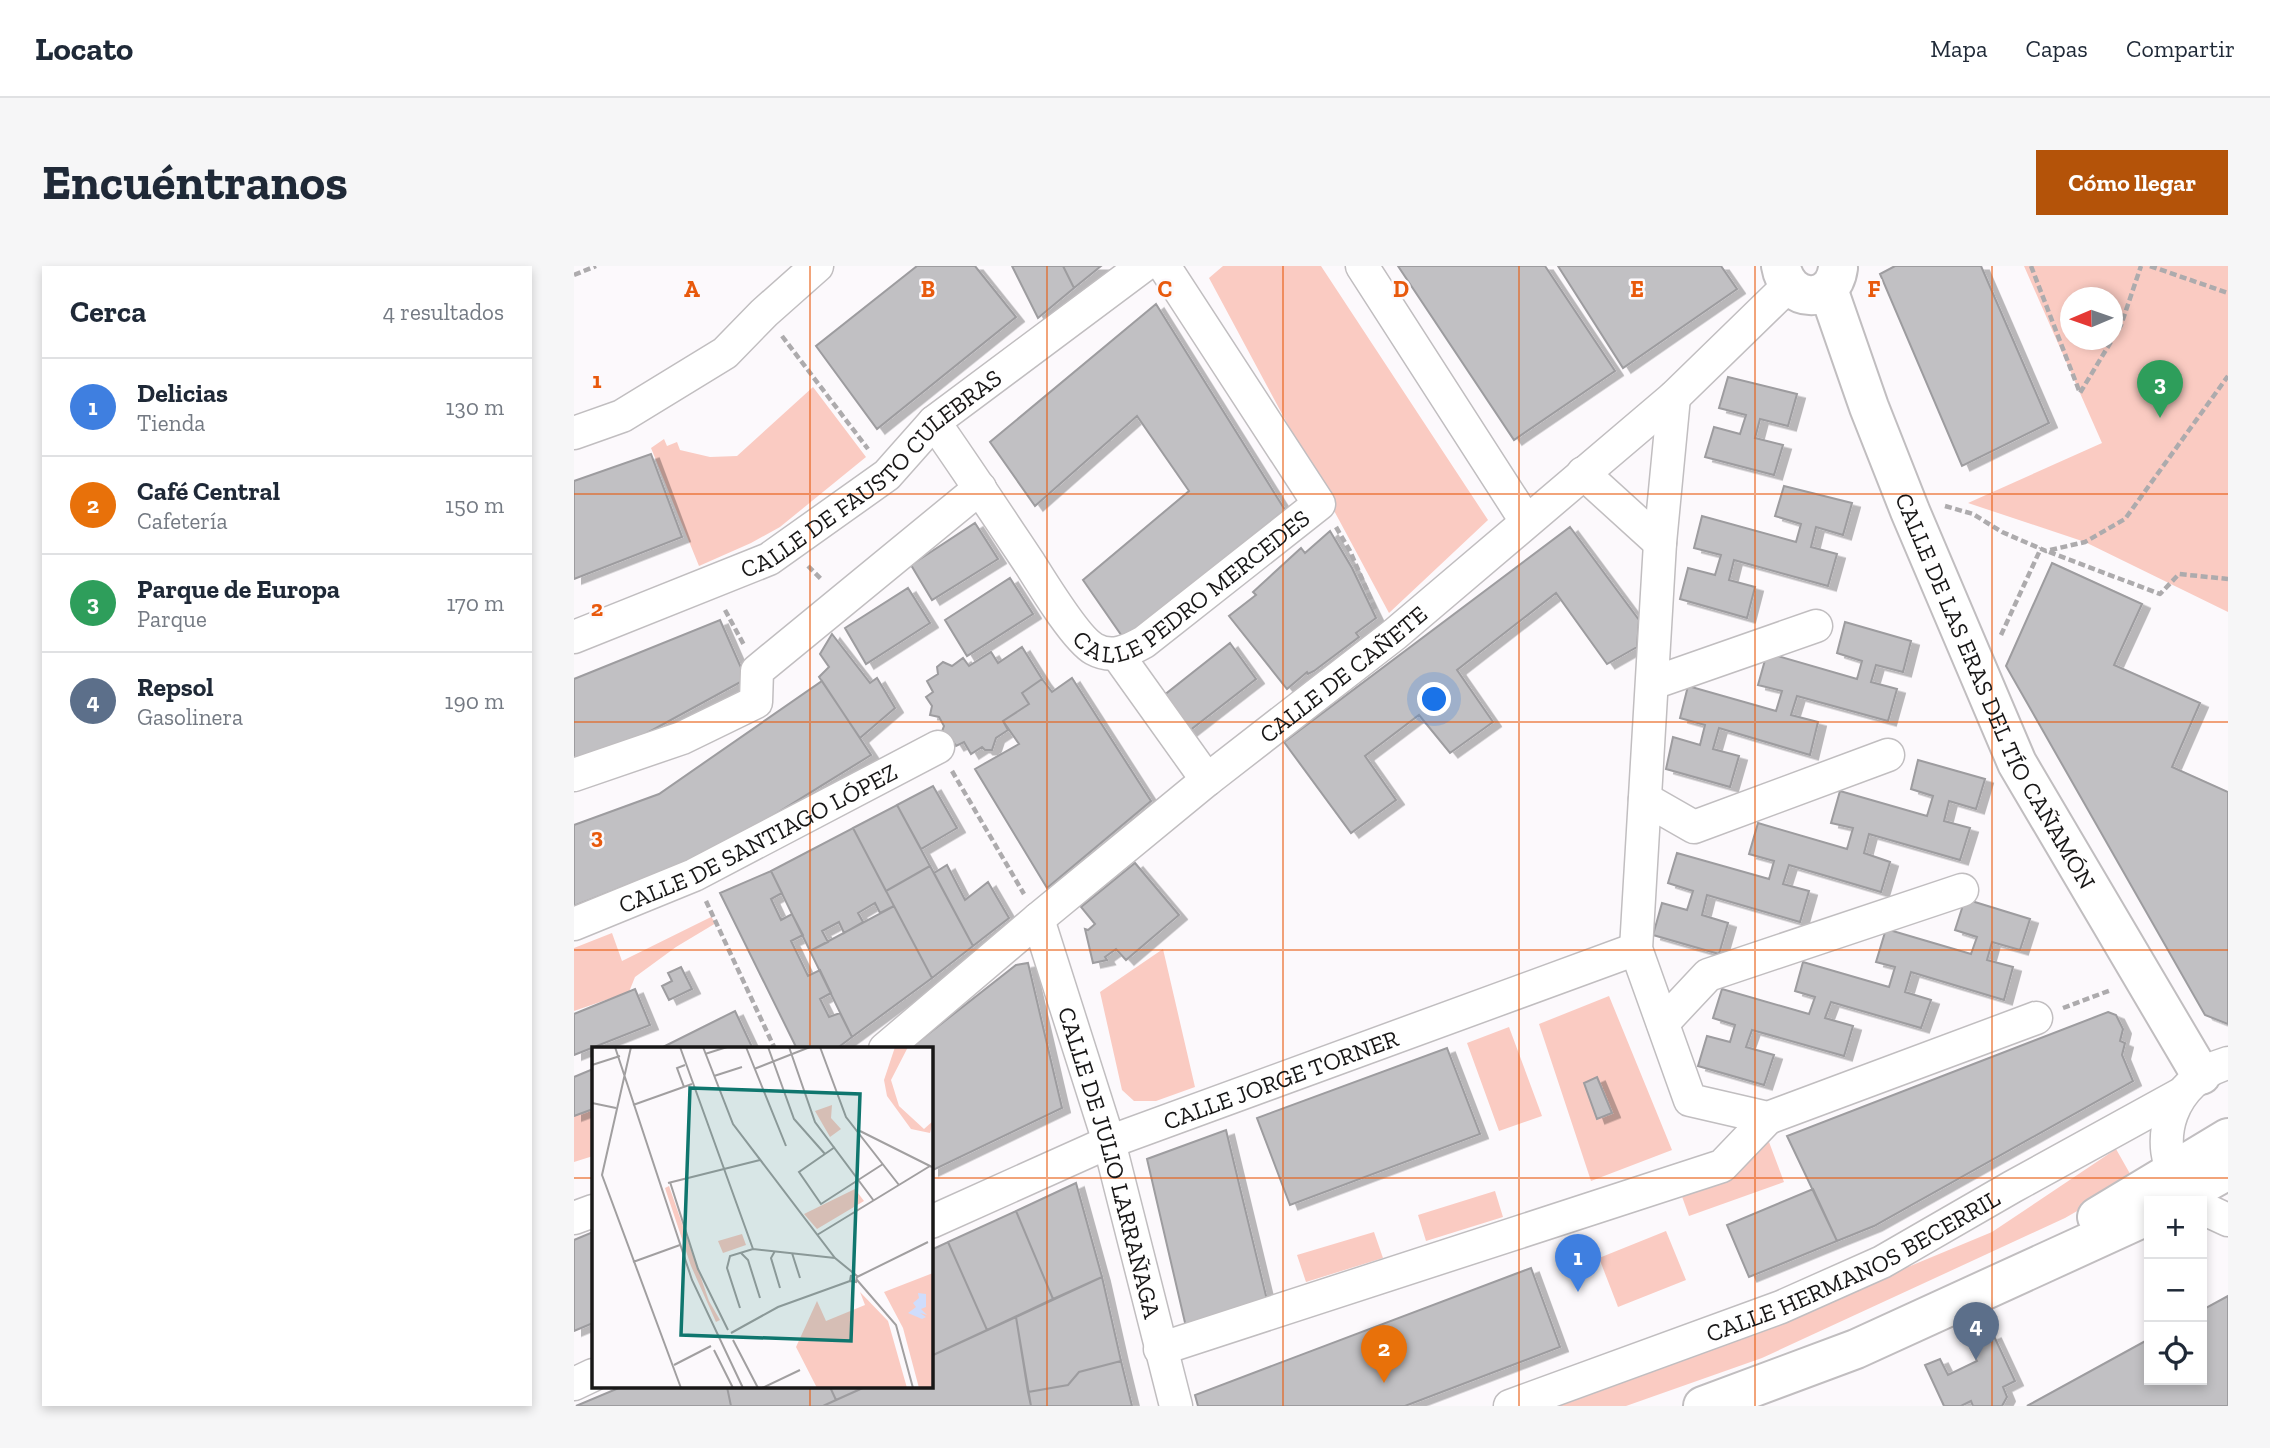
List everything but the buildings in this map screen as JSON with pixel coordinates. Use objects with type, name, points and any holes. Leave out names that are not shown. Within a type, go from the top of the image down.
[{"type":"street","points":[[574,433],[622,416],[725,353],[816,266]]},
{"type":"street","name":"CALLE DE FAUSTO CULEBRAS","points":[[574,637],[769,559],[887,475],[934,422],[1143,266]]},
{"type":"street","name":"CALLE PEDRO MERCEDES","points":[[934,422],[1058,607],[1092,648],[1107,654],[1117,654],[1144,642],[1319,504],[1164,266]]},
{"type":"street","points":[[1362,266],[1526,521]]},
{"type":"street","points":[[1784,276],[1802,295],[1820,294],[1833,278]]},
{"type":"street","name":"CALLE DE CAÑETE","points":[[887,1047],[1207,780],[1395,634],[1674,397],[1784,276]]},
{"type":"street","name":"CALLE DE LAS ERAS DEL TÍO CAÑAMÓN","points":[[1833,278],[1869,407],[1910,511],[2017,762],[2203,1077]]},
{"type":"street","points":[[1674,397],[1660,543],[1636,949],[1690,1100],[1768,1118]]},
{"type":"street","points":[[1583,473],[1660,543]]},
{"type":"street","points":[[574,775],[682,738],[757,702],[757,671],[980,488]]},
{"type":"street","points":[[1653,684],[1815,626]]},
{"type":"street","points":[[1117,654],[1207,780]]},
{"type":"street","name":"CALLE DE SANTIAGO LÓPEZ","points":[[574,924],[694,875],[937,747]]},
{"type":"street","points":[[1645,799],[1694,827],[1888,755]]},
{"type":"street","points":[[1663,1023],[1708,975],[1962,890]]},
{"type":"street","name":"CALLE DE JULIO LARRAÑAGA","points":[[1038,919],[1109,1142],[1176,1406]]},
{"type":"street","name":"CALLE JORGE TORNER","points":[[933,1221],[1109,1142],[1636,949]]},
{"type":"street","points":[[1160,1349],[1722,1166],[1768,1118],[2036,1018]]},
{"type":"street","points":[[2203,1077],[2169,1118],[2167,1153],[2185,1195],[2228,1220]]},
{"type":"street","name":"CALLE HERMANOS BECERRIL","points":[[1510,1406],[1781,1307],[1882,1262],[2203,1077]]},
{"type":"street","points":[[2185,1195],[2228,1138]]},
{"type":"street","points":[[1997,1285],[2111,1207],[2185,1195],[2228,1170]]},
{"type":"street","points":[[574,1218],[592,1211]]},
{"type":"street","points":[[1703,1406],[1856,1349],[2144,1217]]},
{"type":"street","points":[[574,1384],[592,1375]]},
{"type":"path","points":[[574,275],[596,266]]},
{"type":"path","points":[[2031,266],[2080,393],[2121,325],[2141,266]]},
{"type":"path","points":[[2150,266],[2228,293]]},
{"type":"path","points":[[764,313],[887,475]]},
{"type":"path","points":[[2043,550],[2085,542],[2125,519],[2228,376]]},
{"type":"path","points":[[1319,504],[1350,551],[1377,611],[1395,634]]},
{"type":"path","points":[[1910,511],[1944,505],[1973,514],[2003,532],[2043,550],[2160,594],[2179,575],[2228,579]]},
{"type":"path","points":[[789,545],[842,599]]},
{"type":"path","points":[[1970,653],[2001,636],[2043,550]]},
{"type":"path","points":[[712,583],[757,671]]},
{"type":"path","points":[[937,747],[1038,919]]},
{"type":"path","points":[[721,934],[774,1047]]},
{"type":"shaded area","points":[[1223,266],[1321,266],[1488,520],[1389,613],[1209,278]]},
{"type":"shaded area","points":[[2024,266],[2228,266],[2228,612],[2085,542],[1968,503],[2102,443],[2061,350],[2123,350],[2123,287],[2060,287],[2060,348]]},
{"type":"shaded area","points":[[813,387],[866,457],[780,527],[699,566],[651,448],[664,439],[667,446],[677,442],[680,450],[710,457],[737,456]]},
{"type":"shaded area","points":[[711,917],[716,923],[676,947],[635,977],[629,992],[574,1011],[574,948],[612,933],[622,961]]},
{"type":"shaded area","points":[[1163,949],[1195,1087],[1156,1101],[1134,1101],[1122,1090],[1100,992]]},
{"type":"shaded area","points":[[1609,996],[1672,1150],[1591,1181],[1539,1024]]},
{"type":"shaded area","points":[[1509,1027],[1542,1116],[1499,1131],[1467,1043]]},
{"type":"shaded area","points":[[592,1109],[592,1156],[574,1162],[574,1116]]},
{"type":"shaded area","points":[[1769,1142],[1784,1182],[1689,1216],[1675,1177]]},
{"type":"shaded area","points":[[2116,1149],[2133,1179],[2065,1218],[1762,1358],[1626,1406],[1545,1406],[1843,1294],[1992,1232]]},
{"type":"shaded area","points":[[1495,1191],[1503,1217],[1426,1241],[1418,1215]]},
{"type":"shaded area","points":[[1666,1231],[1686,1280],[1618,1307],[1599,1258]]},
{"type":"shaded area","points":[[1374,1232],[1383,1258],[1306,1282],[1297,1255]]},
{"type":"place","name":"Parque de Europa","points":[[2160,418]]},
{"type":"place","name":"Delicias","points":[[1578,1292]]},
{"type":"place","name":"Repsol","points":[[1976,1360]]},
{"type":"place","name":"Café Central","points":[[1384,1383]]}]
